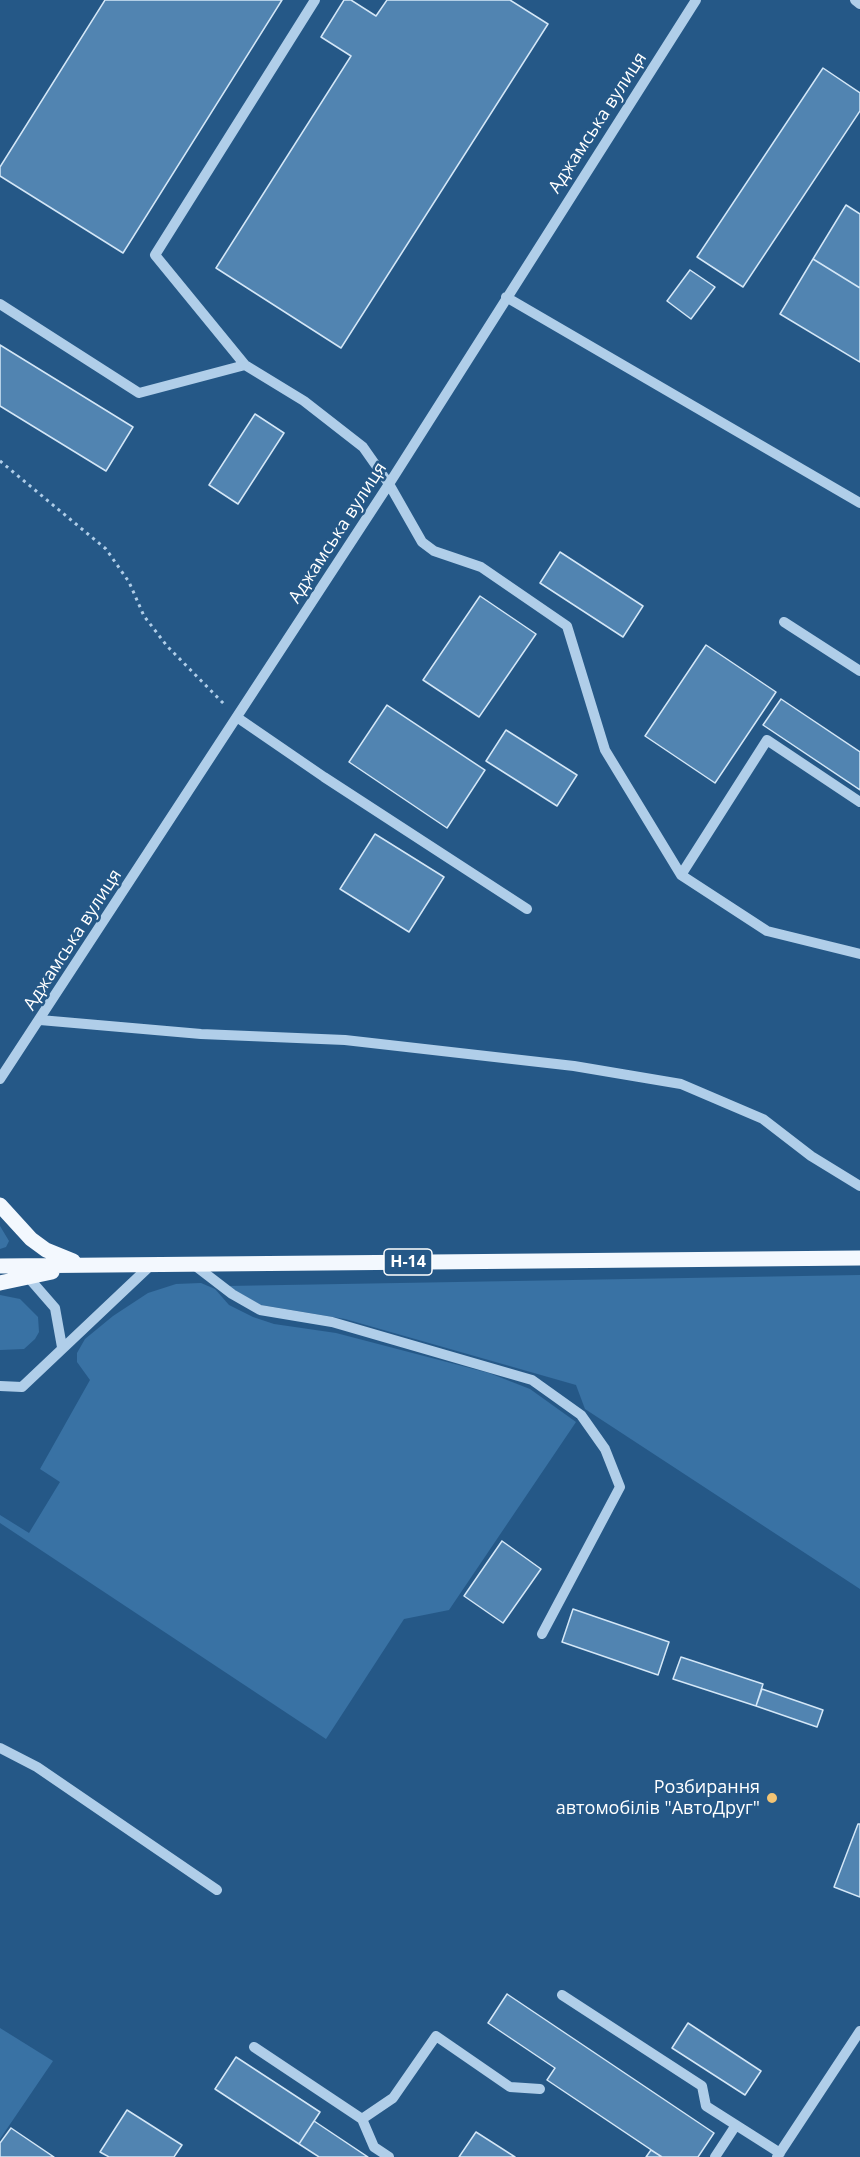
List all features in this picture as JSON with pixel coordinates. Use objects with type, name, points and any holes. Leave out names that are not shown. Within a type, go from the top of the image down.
[{"type":"main road","points":[[0,1205],[16,1226],[46,1250],[85,1265]]},
{"type":"main road","name":"Н-14","points":[[0,1266],[860,1258]]},
{"type":"main road","points":[[0,1283],[85,1265]]},
{"type":"street","points":[[315,0],[155,255],[245,365],[304,401],[363,447],[389,484],[422,542],[434,551],[481,567],[567,626],[605,750],[681,875],[767,931],[860,954]]},
{"type":"street","name":"Аджамська вулиця","points":[[0,1079],[389,484],[696,0]]},
{"type":"street","points":[[855,0],[860,4]]},
{"type":"street","points":[[506,297],[860,503]]},
{"type":"street","points":[[0,304],[140,393],[245,365]]},
{"type":"street","points":[[784,622],[860,671]]},
{"type":"street","points":[[238,718],[324,777],[527,909]]},
{"type":"street","points":[[681,875],[768,740],[860,802]]},
{"type":"street","points":[[40,1020],[201,1034],[345,1040],[574,1066],[681,1084],[763,1119],[811,1156],[860,1186]]},
{"type":"street","points":[[193,1263],[232,1294],[260,1310],[332,1322],[532,1380],[581,1415],[605,1449],[620,1487],[542,1634]]},
{"type":"street","points":[[0,1386],[22,1387],[152,1264]]},
{"type":"street","points":[[28,1277],[55,1308],[62,1347]]},
{"type":"street","points":[[0,1748],[37,1767],[217,1890]]},
{"type":"street","points":[[562,1995],[702,2086],[706,2106],[736,2124],[778,2155],[860,2031]]},
{"type":"street","points":[[362,2119],[393,2098],[436,2036],[510,2087],[540,2089]]},
{"type":"street","points":[[254,2047],[362,2119],[374,2147],[389,2157]]},
{"type":"street","points":[[715,2157],[736,2124]]},
{"type":"path","points":[[0,461],[106,549],[129,582],[144,616],[167,646],[238,718]]},
{"type":"shaded area","points":[[0,1226],[9,1241],[6,1247],[0,1249]]},
{"type":"shaded area","points":[[860,1275],[860,1589],[585,1409],[576,1385],[345,1319],[261,1305],[227,1286]]},
{"type":"shaded area","points":[[201,1283],[215,1289],[229,1305],[274,1324],[336,1333],[489,1373],[530,1389],[576,1422],[449,1610],[404,1619],[326,1739],[0,1523],[0,1515],[29,1533],[60,1482],[40,1469],[90,1380],[77,1362],[77,1353],[85,1339],[113,1316],[148,1293],[176,1284]]},
{"type":"shaded area","points":[[0,1295],[20,1299],[38,1317],[39,1332],[24,1349],[0,1350]]},
{"type":"shaded area","points":[[0,2028],[53,2061],[0,2139]]},
{"type":"building","points":[[105,0],[282,0],[123,253],[0,176],[0,167]]},
{"type":"building","points":[[344,0],[351,0],[376,16],[387,0],[510,0],[548,24],[341,348],[216,268],[351,56],[321,37]]},
{"type":"building","points":[[823,68],[860,93],[860,111],[743,287],[697,257]]},
{"type":"building","points":[[846,205],[860,214],[860,288],[813,259]]},
{"type":"building","points":[[813,259],[860,288],[860,362],[780,314]]},
{"type":"building","points":[[690,270],[715,287],[691,319],[667,301]]},
{"type":"building","points":[[0,345],[133,427],[106,471],[0,406]]},
{"type":"building","points":[[255,414],[284,433],[238,504],[209,485]]},
{"type":"building","points":[[560,552],[643,606],[623,637],[540,583]]},
{"type":"building","points":[[480,596],[536,634],[479,717],[423,680]]},
{"type":"building","points":[[706,645],[776,692],[715,783],[645,736]]},
{"type":"building","points":[[781,699],[860,752],[860,790],[763,725]]},
{"type":"building","points":[[387,705],[485,770],[447,828],[349,762]]},
{"type":"building","points":[[506,730],[577,775],[557,806],[486,761]]},
{"type":"building","points":[[375,834],[444,877],[409,932],[340,889]]},
{"type":"building","points":[[502,1541],[541,1569],[503,1623],[464,1596]]},
{"type":"building","points":[[573,1609],[669,1642],[658,1675],[562,1642]]},
{"type":"building","points":[[681,1657],[763,1684],[756,1706],[673,1679]]},
{"type":"building","points":[[762,1689],[823,1710],[817,1727],[756,1706]]},
{"type":"building","points":[[858,1824],[860,1824],[860,1897],[834,1887]]},
{"type":"building","points":[[507,1994],[714,2133],[698,2157],[662,2157],[547,2080],[555,2068],[488,2023]]},
{"type":"building","points":[[688,2023],[761,2071],[745,2095],[672,2048]]},
{"type":"building","points":[[236,2057],[320,2112],[299,2144],[215,2089]]},
{"type":"building","points":[[127,2110],[182,2145],[174,2157],[109,2157],[100,2152]]},
{"type":"building","points":[[314,2121],[368,2157],[319,2157],[299,2144]]},
{"type":"building","points":[[11,2128],[54,2157],[0,2157],[0,2143]]},
{"type":"building","points":[[476,2132],[515,2157],[459,2157]]},
{"type":"building","points":[[651,2150],[662,2157],[646,2157]]},
{"type":"place","name":"Розбирання автомобілів \"АвтоДруг\"","points":[[772,1798]]}]
